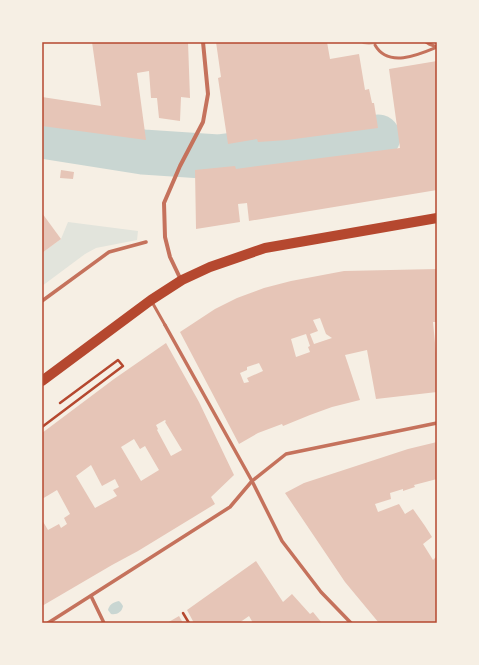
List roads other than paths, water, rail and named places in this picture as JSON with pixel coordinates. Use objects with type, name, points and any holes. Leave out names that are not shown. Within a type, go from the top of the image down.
[{"type":"main road","points":[[42,381],[151,300],[182,280],[210,267],[265,248],[437,218]]},
{"type":"street","points":[[182,280],[168,250],[165,236],[164,203],[180,166],[203,122],[208,94],[202,42]]},
{"type":"street","points":[[42,301],[110,252],[146,242]]},
{"type":"street","points":[[165,325],[252,481],[282,541],[321,592],[352,623]]},
{"type":"street","points":[[48,623],[230,507],[252,481],[286,454],[437,423]]},
{"type":"street","points":[[91,596],[104,623]]},
{"type":"lane","points":[[426,42],[437,47]]},
{"type":"lane","points":[[375,45],[379,50],[391,58],[419,55],[437,47]]},
{"type":"lane","points":[[151,300],[165,325]]},
{"type":"waterway","points":[[42,136],[143,152],[218,157],[378,137]]}]
